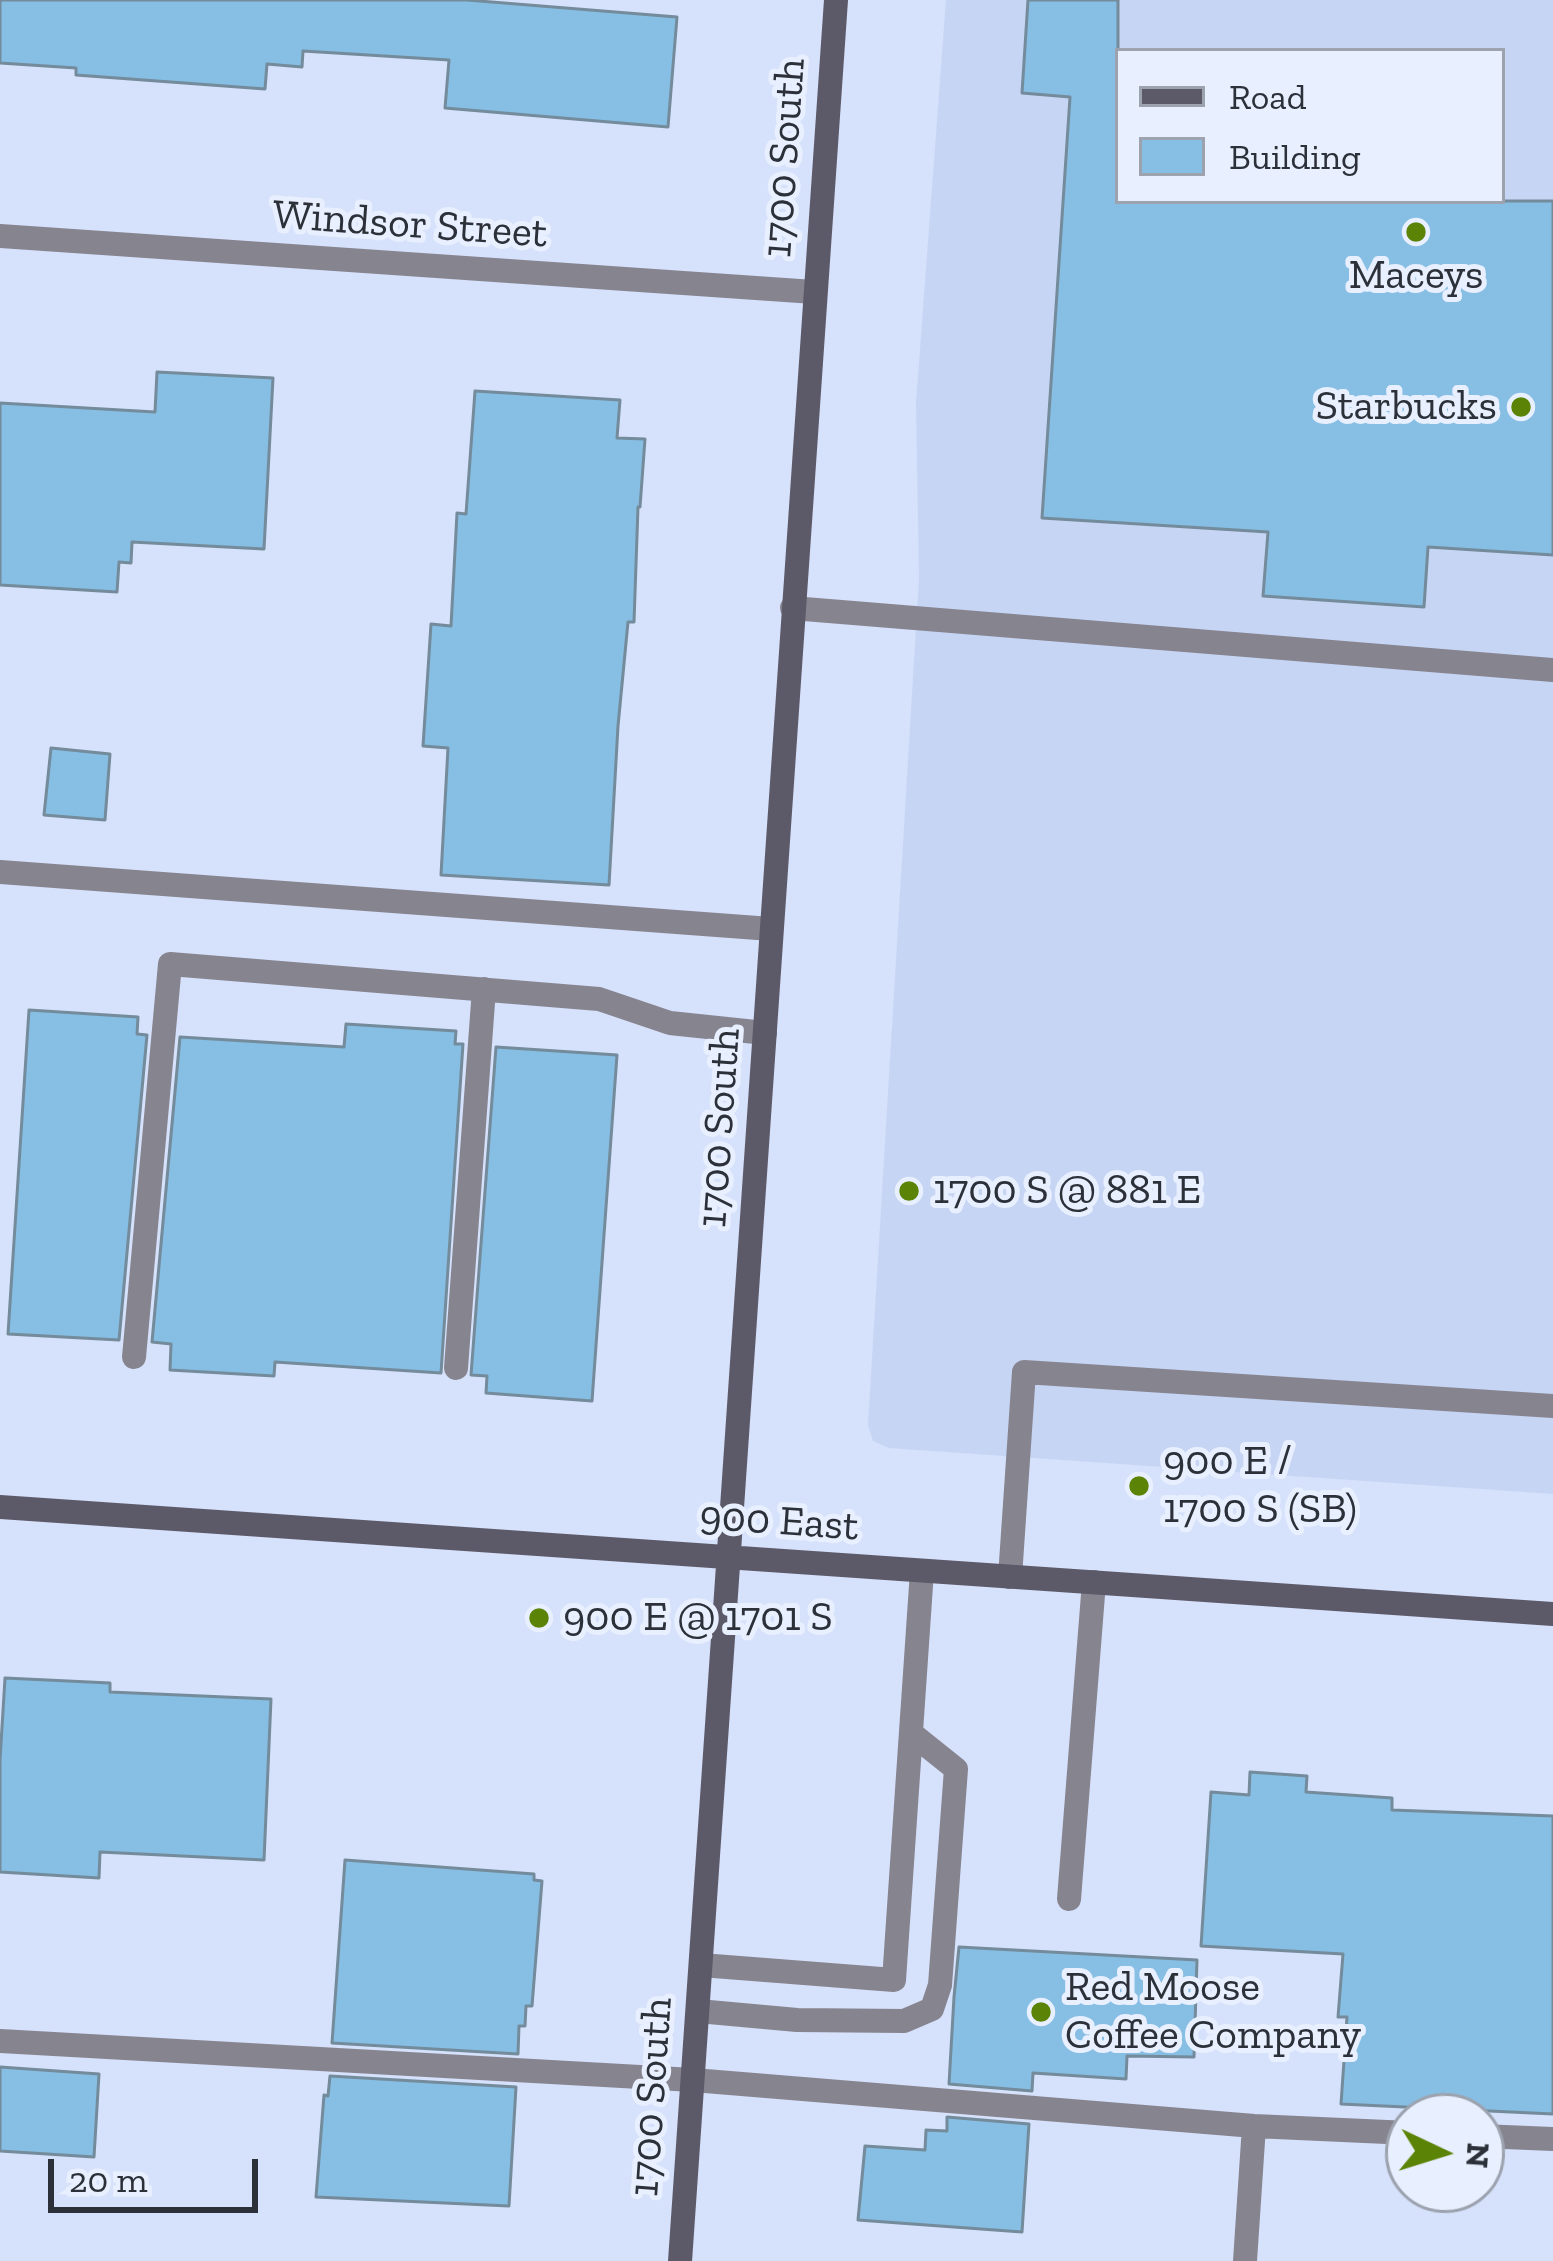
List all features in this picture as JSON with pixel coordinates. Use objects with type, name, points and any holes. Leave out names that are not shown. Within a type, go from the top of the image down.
[{"type":"street","name":"1700 South","points":[[680,2261],[836,0]]},
{"type":"street","name":"Windsor Street","points":[[0,236],[814,292]]},
{"type":"street","points":[[792,608],[1553,670]]},
{"type":"street","points":[[0,872],[771,929]]},
{"type":"street","points":[[134,1357],[170,964],[599,999],[670,1023],[765,1033]]},
{"type":"street","points":[[456,1367],[484,989]]},
{"type":"street","points":[[1010,1577],[1024,1372],[1553,1406]]},
{"type":"street","name":"900 East","points":[[0,1507],[1553,1614]]},
{"type":"street","points":[[701,1965],[894,1981],[922,1571]]},
{"type":"street","points":[[1069,1899],[1094,1582]]},
{"type":"street","points":[[698,2011],[797,2020],[904,2020],[932,2009],[940,1985],[956,1769],[911,1733]]},
{"type":"street","points":[[0,2041],[693,2080],[1254,2126],[1385,2132]]},
{"type":"street","points":[[1245,2261],[1254,2126]]},
{"type":"street","points":[[1505,2137],[1553,2139]]},
{"type":"shaded area","points":[[946,0],[1553,0],[1553,1494],[889,1448],[873,1441],[868,1425],[919,578],[916,403]]},
{"type":"building","points":[[0,0],[467,0],[677,17],[668,127],[445,108],[449,60],[303,51],[302,67],[267,64],[265,89],[76,75],[76,68],[0,63]]},
{"type":"building","points":[[1028,0],[1118,0],[1115,204],[1553,201],[1553,555],[1428,547],[1424,607],[1263,596],[1268,532],[1042,518],[1070,97],[1022,93]]},
{"type":"building","points":[[157,372],[273,378],[264,549],[132,542],[131,563],[119,562],[117,592],[0,585],[0,403],[155,412]]},
{"type":"building","points":[[475,391],[620,400],[617,438],[645,439],[634,622],[628,622],[618,726],[609,885],[441,875],[448,748],[423,746],[431,624],[451,626],[457,513],[466,514]]},
{"type":"building","points":[[51,748],[110,754],[105,820],[44,815]]},
{"type":"building","points":[[29,1010],[138,1017],[137,1034],[147,1035],[119,1340],[8,1334]]},
{"type":"building","points":[[346,1024],[456,1031],[455,1044],[463,1044],[441,1373],[275,1362],[274,1376],[170,1370],[171,1344],[152,1342],[180,1037],[344,1047]]},
{"type":"building","points":[[496,1047],[617,1055],[592,1401],[486,1393],[487,1376],[471,1375]]},
{"type":"building","points":[[5,1678],[110,1683],[110,1692],[271,1699],[264,1860],[100,1852],[99,1878],[0,1872]]},
{"type":"building","points":[[1250,1772],[1307,1776],[1306,1792],[1392,1798],[1392,1810],[1553,1816],[1553,2114],[1505,2112],[1505,2093],[1385,2093],[1385,2106],[1341,2104],[1347,2017],[1338,2017],[1343,1954],[1201,1946],[1211,1792],[1249,1795]]},
{"type":"building","points":[[345,1860],[534,1874],[534,1880],[542,1881],[532,2006],[526,2006],[525,2026],[519,2026],[518,2054],[332,2043]]},
{"type":"building","name":"Red Moose Coffee Company","points":[[959,1947],[1197,1960],[1194,2057],[1127,2056],[1126,2079],[1033,2073],[1032,2091],[949,2084]]},
{"type":"building","points":[[0,2067],[99,2074],[94,2157],[0,2151]]},
{"type":"building","points":[[330,2076],[516,2087],[509,2206],[316,2197],[324,2095],[328,2096]]},
{"type":"building","points":[[947,2117],[1029,2124],[1022,2232],[858,2220],[865,2146],[925,2150],[926,2130],[947,2131]]},
{"type":"place","name":"Maceys","points":[[1416,232]]},
{"type":"place","name":"Starbucks","points":[[1521,407]]},
{"type":"place","name":"1700 S @ 881 E","points":[[909,1191]]},
{"type":"place","name":"900 E / 1700 S (SB)","points":[[1139,1486]]},
{"type":"place","name":"900 E @ 1701 S","points":[[539,1618]]},
{"type":"place","name":"Red Moose Coffee Company","points":[[1041,2012]]}]
